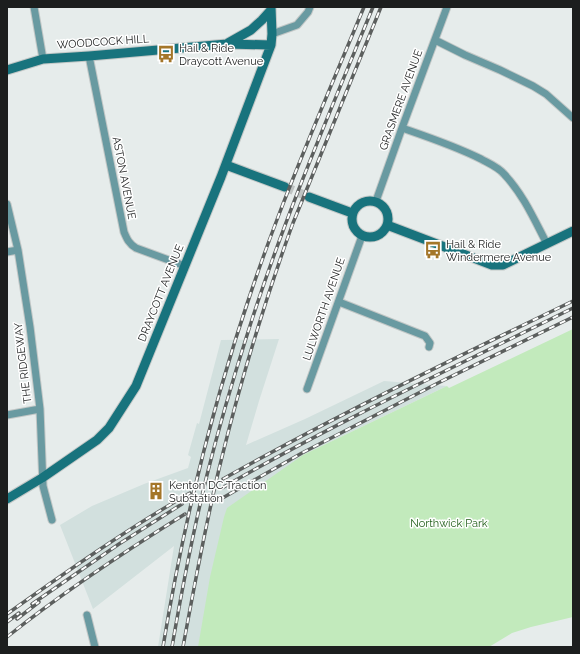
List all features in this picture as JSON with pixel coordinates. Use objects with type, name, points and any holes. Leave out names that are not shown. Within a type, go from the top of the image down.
[{"type":"street","points":[[34,7],[43,59]]},
{"type":"street","points":[[272,34],[297,25],[308,12],[310,7]]},
{"type":"street","name":"GRASMERE AVENUE","points":[[376,201],[447,7]]},
{"type":"street","name":"WOODCOCK HILL","points":[[7,70],[43,59],[227,44],[271,45],[271,8]]},
{"type":"street","name":"WOODCOCK HILL","points":[[227,44],[251,30],[262,20],[271,8]]},
{"type":"street","points":[[435,40],[533,86],[546,94],[573,118]]},
{"type":"street","name":"DRAYCOTT AVENUE","points":[[7,499],[42,478],[97,440],[109,428],[136,386],[226,165],[271,45]]},
{"type":"street","name":"ASTON AVENUE","points":[[89,56],[126,239],[136,248],[185,266]]},
{"type":"street","points":[[402,128],[460,149],[503,172],[522,196],[547,244]]},
{"type":"street","points":[[226,165],[286,187]]},
{"type":"street","points":[[309,197],[352,213]]},
{"type":"street","points":[[367,200],[376,201],[386,209],[388,215],[387,225],[384,231],[379,235],[373,237],[362,236],[354,227],[352,213],[360,203],[367,200]]},
{"type":"street","name":"THE RIDGEWAY","points":[[7,204],[18,250],[30,326],[40,409],[42,478],[52,520]]},
{"type":"street","points":[[387,225],[492,265],[503,265],[573,231]]},
{"type":"street","name":"LULWORTH AVENUE","points":[[307,389],[362,236]]},
{"type":"street","points":[[7,252],[18,250]]},
{"type":"street","points":[[339,302],[426,336],[430,344],[429,347]]},
{"type":"street","points":[[7,415],[40,409]]},
{"type":"street","points":[[87,615],[95,647]]},
{"type":"shaded area","points":[[279,339],[246,445],[305,419],[384,381],[447,386],[303,455],[199,647],[158,647],[174,546],[93,609],[60,525],[92,506],[144,484],[188,468],[191,457],[188,455],[197,423],[199,424],[221,340]]},
{"type":"green space","name":"Northwick Park","points":[[573,329],[573,617],[512,633],[489,647],[198,647],[210,577],[227,508],[303,455],[447,386],[449,388]]},
{"type":"tunnel","points":[[285,187],[309,197]]},
{"type":"railway","points":[[163,647],[196,483],[241,322],[288,190],[364,7]]},
{"type":"railway","points":[[172,647],[202,496],[221,421],[242,350],[291,209],[373,7]]},
{"type":"railway","points":[[183,647],[204,535],[219,469],[262,314],[293,223],[381,7]]},
{"type":"railway","points":[[223,479],[266,455],[440,365],[573,301]]},
{"type":"railway","points":[[222,488],[308,440],[573,308]]},
{"type":"railway","points":[[219,500],[302,453],[440,382],[573,317]]},
{"type":"railway","points":[[7,614],[120,536],[190,493]]},
{"type":"railway","points":[[32,604],[119,544],[182,504]]},
{"type":"railway","points":[[7,637],[94,573],[185,514]]},
{"type":"railway","points":[[17,619],[39,602]]},
{"type":"railway","points":[[7,622],[19,613]]},
{"type":"place","name":"Hail & Ride Draycott Avenue","points":[[166,54]]},
{"type":"place","name":"Hail & Ride Windermere Avenue","points":[[433,250]]},
{"type":"place","name":"Kenton DC Traction Substation","points":[[156,491]]}]
